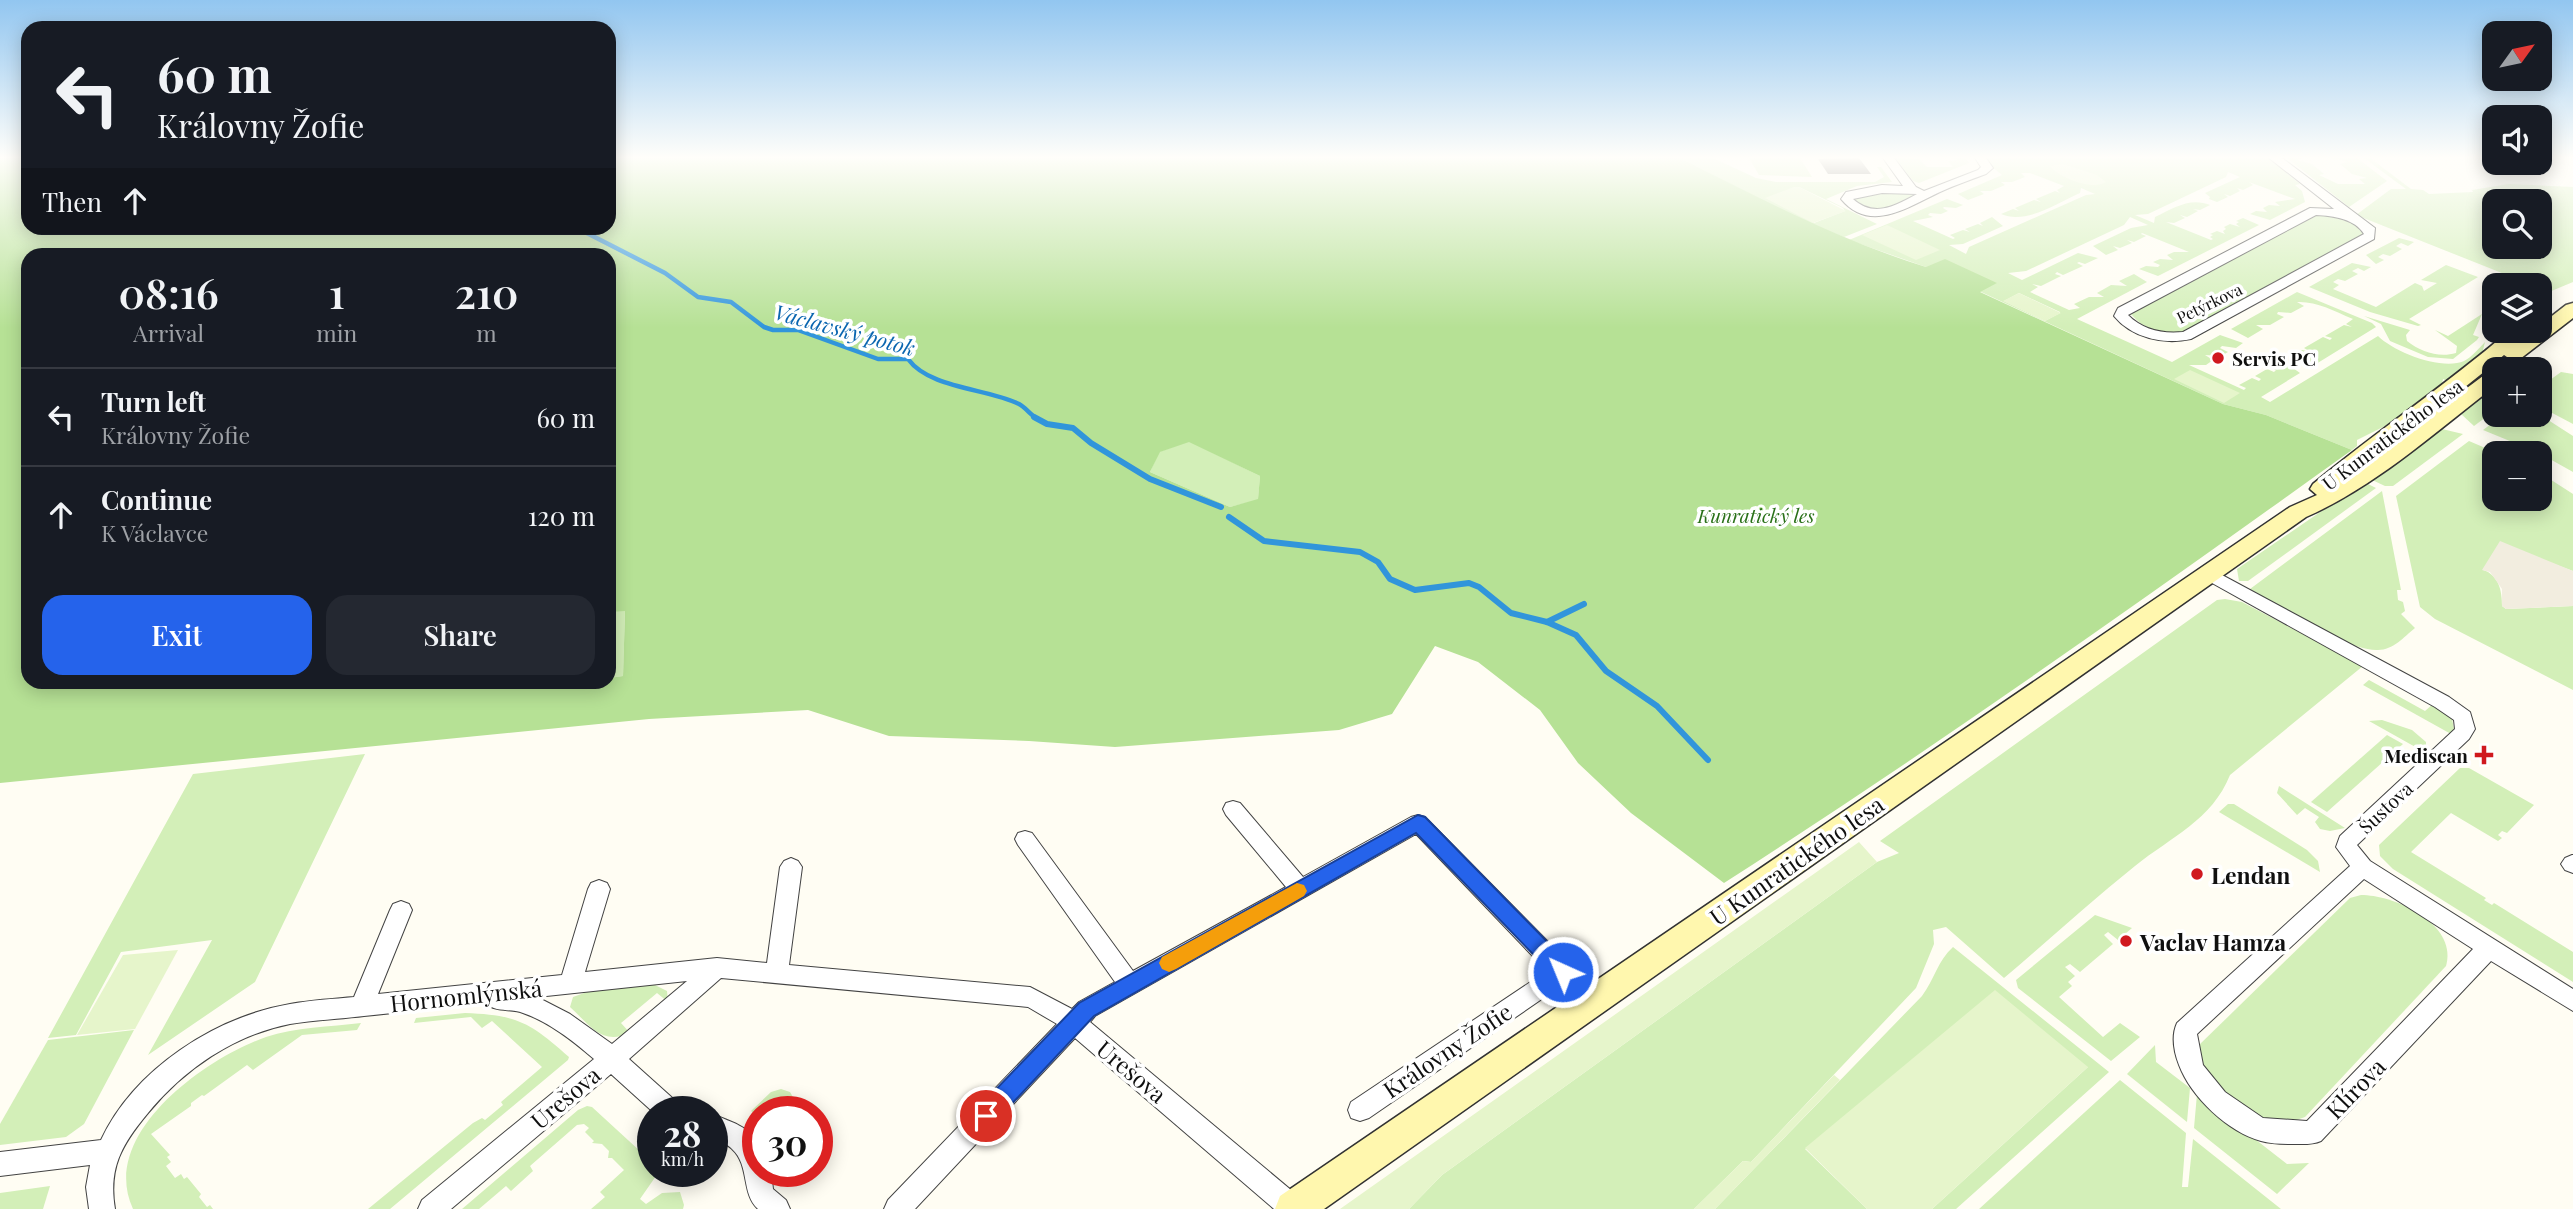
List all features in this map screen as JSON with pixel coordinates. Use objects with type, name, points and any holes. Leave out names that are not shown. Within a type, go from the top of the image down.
[{"type":"street","name":"Petýrkova","points":[[2307,214],[2123,311],[2121,316],[2127,323],[2151,334],[2171,338],[2186,336],[2370,236],[2371,231],[2354,219]]},
{"type":"street","points":[[2340,214],[2354,219]]},
{"type":"street","points":[[2348,214],[2354,219]]},
{"type":"street","points":[[2552,306],[2573,292]]},
{"type":"street","points":[[2512,357],[2530,339],[2573,309]]},
{"type":"street","name":"U Kunratického lesa","points":[[1293,1209],[2298,512],[2343,469],[2387,434],[2459,384],[2506,343]]},
{"type":"street","name":"U Kunratického lesa","points":[[2298,512],[2323,501],[2361,478],[2482,386]]},
{"type":"street","name":"Šustova","points":[[2209,574],[2442,702],[2462,717],[2465,729],[2462,734],[2347,842],[2349,852],[2363,867]]},
{"type":"street","points":[[1233,809],[1300,889]]},
{"type":"street","name":"Královny Žofie","points":[[897,1209],[1087,1009],[1418,823],[1563,972],[1360,1110]]},
{"type":"street","points":[[1025,839],[1130,985]]},
{"type":"street","points":[[777,974],[791,867]]},
{"type":"street","points":[[2363,867],[2573,1001]]},
{"type":"street","name":"Klírova","points":[[2363,867],[2185,1030],[2185,1052],[2198,1079],[2211,1095],[2236,1114],[2261,1130],[2312,1133],[2489,948]]},
{"type":"street","points":[[571,984],[599,889]]},
{"type":"street","name":"Hornomlýnská","points":[[362,1006],[401,911]]},
{"type":"street","name":"Urešova","points":[[431,1209],[717,968],[1030,997],[1047,1004],[1074,1023],[1293,1209]]},
{"type":"street","name":"Hornomlýnská","points":[[102,1209],[99,1202],[100,1181],[107,1151],[127,1118],[151,1091],[203,1048],[231,1033],[290,1013],[717,968]]},
{"type":"street","points":[[457,996],[521,1002],[556,1018],[611,1059],[652,1096]]},
{"type":"street","points":[[0,1164],[107,1151]]},
{"type":"green space","name":"Kunratický les","points":[[0,214],[21,214],[21,235],[616,235],[616,214],[1793,214],[1862,244],[1926,267],[1945,259],[1997,283],[1980,292],[2223,404],[2266,415],[2352,450],[1962,725],[1724,883],[1631,813],[1578,763],[1540,710],[1478,662],[1435,646],[1392,714],[1339,730],[1115,747],[889,736],[808,710],[649,719],[0,783]],"holes":[[[1189,442],[1260,476],[1258,499],[1230,507],[1150,472],[1160,452]]]},
{"type":"green space","points":[[1790,214],[1810,214],[1814,223],[1836,214],[1857,214],[1877,224],[1844,237]]},
{"type":"green space","points":[[1797,214],[1837,214],[1813,223]]},
{"type":"green space","points":[[1910,214],[1929,214],[1933,217],[1913,221],[1953,239],[1955,238],[1950,235],[1963,230],[1970,232],[1965,229],[1978,224],[1983,226],[1980,223],[1992,217],[2003,226],[1963,244],[1949,245],[1966,254],[1969,247],[2042,214],[2143,214],[2135,215],[2154,223],[2155,217],[2161,214],[2192,214],[2187,217],[2180,215],[2185,218],[2174,223],[2166,222],[2211,240],[2213,235],[2210,234],[2217,231],[2225,234],[2224,227],[2230,224],[2240,227],[2236,221],[2243,218],[2259,225],[2158,276],[2139,269],[2146,266],[2158,267],[2160,265],[2153,262],[2160,259],[2173,260],[2167,255],[2174,252],[2189,252],[2142,233],[2146,236],[2134,242],[2127,240],[2132,243],[2120,248],[2113,246],[2118,250],[2106,255],[2093,246],[2131,228],[2148,225],[2130,217],[2124,225],[2026,271],[2008,273],[2022,280],[2078,253],[2098,258],[2085,264],[2079,262],[2077,263],[2083,266],[2063,275],[2057,272],[2055,274],[2061,276],[2041,286],[2032,284],[2038,287],[2030,292],[2069,310],[2080,308],[2074,304],[2089,297],[2104,297],[2097,293],[2111,285],[2127,286],[2119,281],[2134,274],[2147,282],[2077,319],[2172,362],[2220,335],[2243,343],[2236,348],[2222,346],[2220,348],[2228,352],[2221,356],[2205,355],[2213,360],[2206,365],[2189,365],[2244,390],[2246,388],[2239,385],[2252,378],[2259,381],[2261,379],[2255,376],[2267,369],[2274,372],[2276,370],[2269,367],[2283,361],[2300,373],[2261,397],[2270,402],[2378,336],[2406,354],[2444,364],[2464,361],[2485,343],[2482,354],[2448,381],[2443,379],[2441,389],[2395,421],[2357,440],[2357,446],[2352,450],[2266,415],[2223,404],[1979,291],[1996,283],[1926,267],[1849,240]],"holes":[[[2019,293],[2060,312],[2045,321],[2004,301]]]},
{"type":"green space","points":[[2002,214],[2032,214],[2011,217]]},
{"type":"green space","points":[[2251,214],[2281,214],[2270,220]]},
{"type":"green space","points":[[2313,214],[2349,220],[2364,233],[2363,236],[2188,332],[2150,328],[2131,314],[2133,309]]},
{"type":"green space","points":[[2482,214],[2482,259],[2552,259],[2552,214],[2573,214],[2573,282],[2552,291],[2552,273],[2502,273],[2356,215]]},
{"type":"green space","points":[[1887,225],[1940,250],[1916,260],[1862,235]]},
{"type":"green space","points":[[2399,238],[2414,242],[2408,246],[2401,243],[2396,246],[2402,249],[2390,256],[2383,254],[2378,257],[2384,260],[2376,264],[2366,255]]},
{"type":"green space","points":[[2352,263],[2371,267],[2364,271],[2358,268],[2352,271],[2358,274],[2345,281],[2338,279],[2333,282],[2339,285],[2333,289],[2376,307],[2415,283],[2422,286],[2424,291],[2437,283],[2421,280],[2446,265],[2478,277],[2409,319],[2421,325],[2418,326],[2370,312],[2309,287]]},
{"type":"green space","points":[[2297,292],[2376,327],[2316,364],[2291,356],[2302,350],[2311,352],[2304,348],[2323,337],[2330,340],[2332,338],[2325,336],[2344,325],[2352,327],[2346,324],[2353,319],[2318,305],[2297,302],[2304,306],[2291,313],[2278,312],[2277,314],[2284,317],[2270,325],[2256,325],[2263,329],[2248,338],[2231,329]]},
{"type":"green space","points":[[2019,293],[2061,313],[2045,321],[2003,301]]},
{"type":"green space","points":[[2482,314],[2473,335],[2479,337],[2453,359],[2428,357],[2390,341],[2381,324],[2364,316],[2410,330],[2406,335],[2407,341],[2424,351],[2443,355],[2456,353],[2457,346],[2435,330],[2448,336]]},
{"type":"green space","points":[[2190,370],[2240,393],[2224,403],[2174,379]]},
{"type":"green space","points":[[2561,372],[2573,374],[2573,424],[2552,413],[2552,379]]},
{"type":"green space","points":[[2482,396],[2482,420],[2474,426],[2460,413]]},
{"type":"green space","points":[[2552,422],[2573,436],[2573,472],[2552,460],[2552,441],[2510,441],[2483,430],[2487,427],[2552,427]]},
{"type":"green space","points":[[2442,429],[2463,434],[2393,486],[2385,486],[2370,479]]},
{"type":"green space","points":[[1189,441],[1260,476],[1258,500],[1230,507],[1150,472],[1159,452]]},
{"type":"green space","points":[[2469,441],[2482,447],[2482,511],[2552,511],[2552,480],[2573,494],[2573,571],[2554,564],[2483,570],[2496,580],[2502,606],[2506,609],[2573,606],[2573,690],[2435,619],[2420,607],[2396,496]]},
{"type":"green space","points":[[2364,482],[2376,488],[2248,581],[2239,581],[2237,569]]},
{"type":"green space","points":[[2382,491],[2401,590],[2397,590],[2398,600],[2403,602],[2405,611],[2401,614],[2415,628],[2398,642],[2389,648],[2365,649],[2332,636],[2250,589]]},
{"type":"green space","points":[[2217,600],[2242,602],[2363,666],[2230,775],[2222,791],[2202,816],[2118,880],[2004,978],[1946,927],[1933,930],[1934,944],[1916,988],[1751,1162],[1743,1161],[1694,1209],[1409,1209],[1442,1175],[1877,862],[1899,853],[1880,841]]},
{"type":"green space","points":[[625,610],[623,676],[616,677],[616,611]]},
{"type":"green space","points":[[2369,680],[2425,711],[2433,704],[2452,719],[2454,729],[2451,734],[2363,685]]},
{"type":"green space","points":[[2382,720],[2412,730],[2426,742],[2426,753],[2369,721]]},
{"type":"green space","points":[[2387,735],[2403,744],[2327,812],[2311,802]]},
{"type":"green space","points":[[365,754],[255,982],[148,1055],[212,940],[121,952],[76,1035],[48,1038],[193,774]]},
{"type":"green space","points":[[2460,768],[2469,768],[2534,805],[2507,833],[2502,831],[2498,835],[2502,838],[2498,841],[2451,813],[2411,852],[2486,898],[2484,900],[2492,905],[2494,903],[2573,952],[2573,982],[2393,869],[2380,856],[2379,845]]},
{"type":"green space","points":[[2279,786],[2345,828],[2330,831],[2320,829],[2315,822],[2319,817],[2305,808],[2297,815],[2277,793]]},
{"type":"green space","points":[[2228,804],[2234,804],[2307,850],[2318,861],[2320,872],[2219,812]]},
{"type":"green space","points":[[1859,842],[1877,862],[1442,1175],[1409,1209],[1340,1209]]},
{"type":"green space","points":[[2361,895],[2375,896],[2406,906],[2433,925],[2443,937],[2447,951],[2446,966],[2305,1117],[2288,1123],[2267,1122],[2204,1080],[2198,1046],[2350,898]]},
{"type":"green space","points":[[2095,915],[2132,928],[2118,940],[2108,932],[2104,935],[2113,944],[2080,972],[2070,964],[2065,967],[2075,976],[2068,982],[2072,986],[2059,997],[2103,1037],[2120,1023],[2140,1037],[2111,1061],[2018,988],[2016,980]]},
{"type":"green space","points":[[1953,947],[2109,1072],[1956,1209],[1932,1209],[2088,1067],[1805,1149],[1867,1209],[1715,1209],[1922,996]]},
{"type":"green space","points":[[178,950],[135,1029],[77,1035],[123,955]]},
{"type":"green space","points":[[653,984],[667,991],[668,1002],[657,993],[621,1023],[630,1033],[620,1036],[611,1037],[597,1032],[570,1007],[573,997],[587,992]]},
{"type":"green space","points":[[1995,990],[2088,1067],[1932,1209],[1867,1209],[1805,1148]]},
{"type":"green space","points":[[465,1013],[498,1016],[533,1028],[569,1057],[568,1060],[390,1209],[368,1209],[473,1123],[482,1118],[485,1120],[503,1105],[501,1102],[542,1067],[492,1021],[482,1028],[471,1017],[414,1023],[416,1018]]},
{"type":"green space","points":[[361,1023],[357,1030],[302,1035],[253,1070],[247,1065],[151,1134],[170,1155],[167,1157],[171,1162],[166,1166],[175,1178],[181,1174],[184,1179],[187,1177],[201,1194],[199,1197],[207,1207],[210,1205],[213,1209],[133,1209],[126,1181],[131,1153],[144,1127],[164,1103],[188,1081],[215,1062],[266,1037],[301,1029]]},
{"type":"green space","points":[[134,1030],[84,1124],[66,1137],[0,1145],[0,1124],[48,1040]]},
{"type":"green space","points":[[2155,1045],[2156,1062],[2190,1088],[2187,1122],[2127,1074]]},
{"type":"green space","points":[[1834,1075],[1840,1080],[1715,1209],[1694,1209],[1743,1161],[1751,1162]]},
{"type":"green space","points":[[2120,1080],[2186,1133],[2182,1187],[2188,1187],[2193,1139],[2281,1209],[1979,1209]]},
{"type":"green space","points":[[781,1089],[790,1092],[792,1096],[767,1096]]},
{"type":"green space","points":[[2197,1094],[2287,1164],[2309,1163],[2277,1194],[2194,1128]]},
{"type":"green space","points":[[592,1107],[637,1148],[637,1187],[648,1187],[640,1199],[646,1204],[662,1193],[680,1192],[683,1209],[591,1209],[605,1197],[600,1192],[624,1170],[612,1158],[608,1158],[609,1151],[602,1144],[592,1143],[594,1141],[585,1132],[589,1128],[584,1124],[577,1125],[530,1166],[533,1171],[511,1191],[506,1186],[479,1209],[462,1209],[578,1110]]},
{"type":"green space","points":[[50,1186],[43,1209],[0,1209],[0,1193]]},
{"type":"shaded area","points":[[2500,541],[2573,571],[2573,606],[2506,609],[2502,606],[2502,589],[2490,572],[2482,570]]},
{"type":"waterway","name":"Václavský potok","points":[[591,235],[665,273],[698,297],[731,302],[764,327],[773,330],[798,330],[878,359],[908,359],[930,376],[1006,399],[1021,405],[1036,418]]},
{"type":"waterway","name":"Václavský potok","points":[[1034,417],[1047,424],[1073,428],[1091,443],[1150,479],[1221,507]]},
{"type":"waterway","name":"Václavský potok","points":[[1229,517],[1264,541],[1360,552],[1378,562],[1390,579],[1415,590],[1469,583],[1479,587],[1511,613],[1547,622]]},
{"type":"waterway","points":[[1547,622],[1584,604]]},
{"type":"waterway","points":[[1547,622],[1576,635],[1606,671],[1657,706],[1708,760]]},
{"type":"slow traffic","points":[[1169,963],[1297,891]]},
{"type":"place","name":"Servis PC","points":[[2218,358]]},
{"type":"place","name":"Mediscan","points":[[2484,755]]},
{"type":"place","name":"Lendan","points":[[2197,874]]},
{"type":"place","name":"Vaclav Hamza","points":[[2126,941]]},
{"type":"route","points":[[986,1116],[1087,1009],[1418,823],[1563,972]]}]
